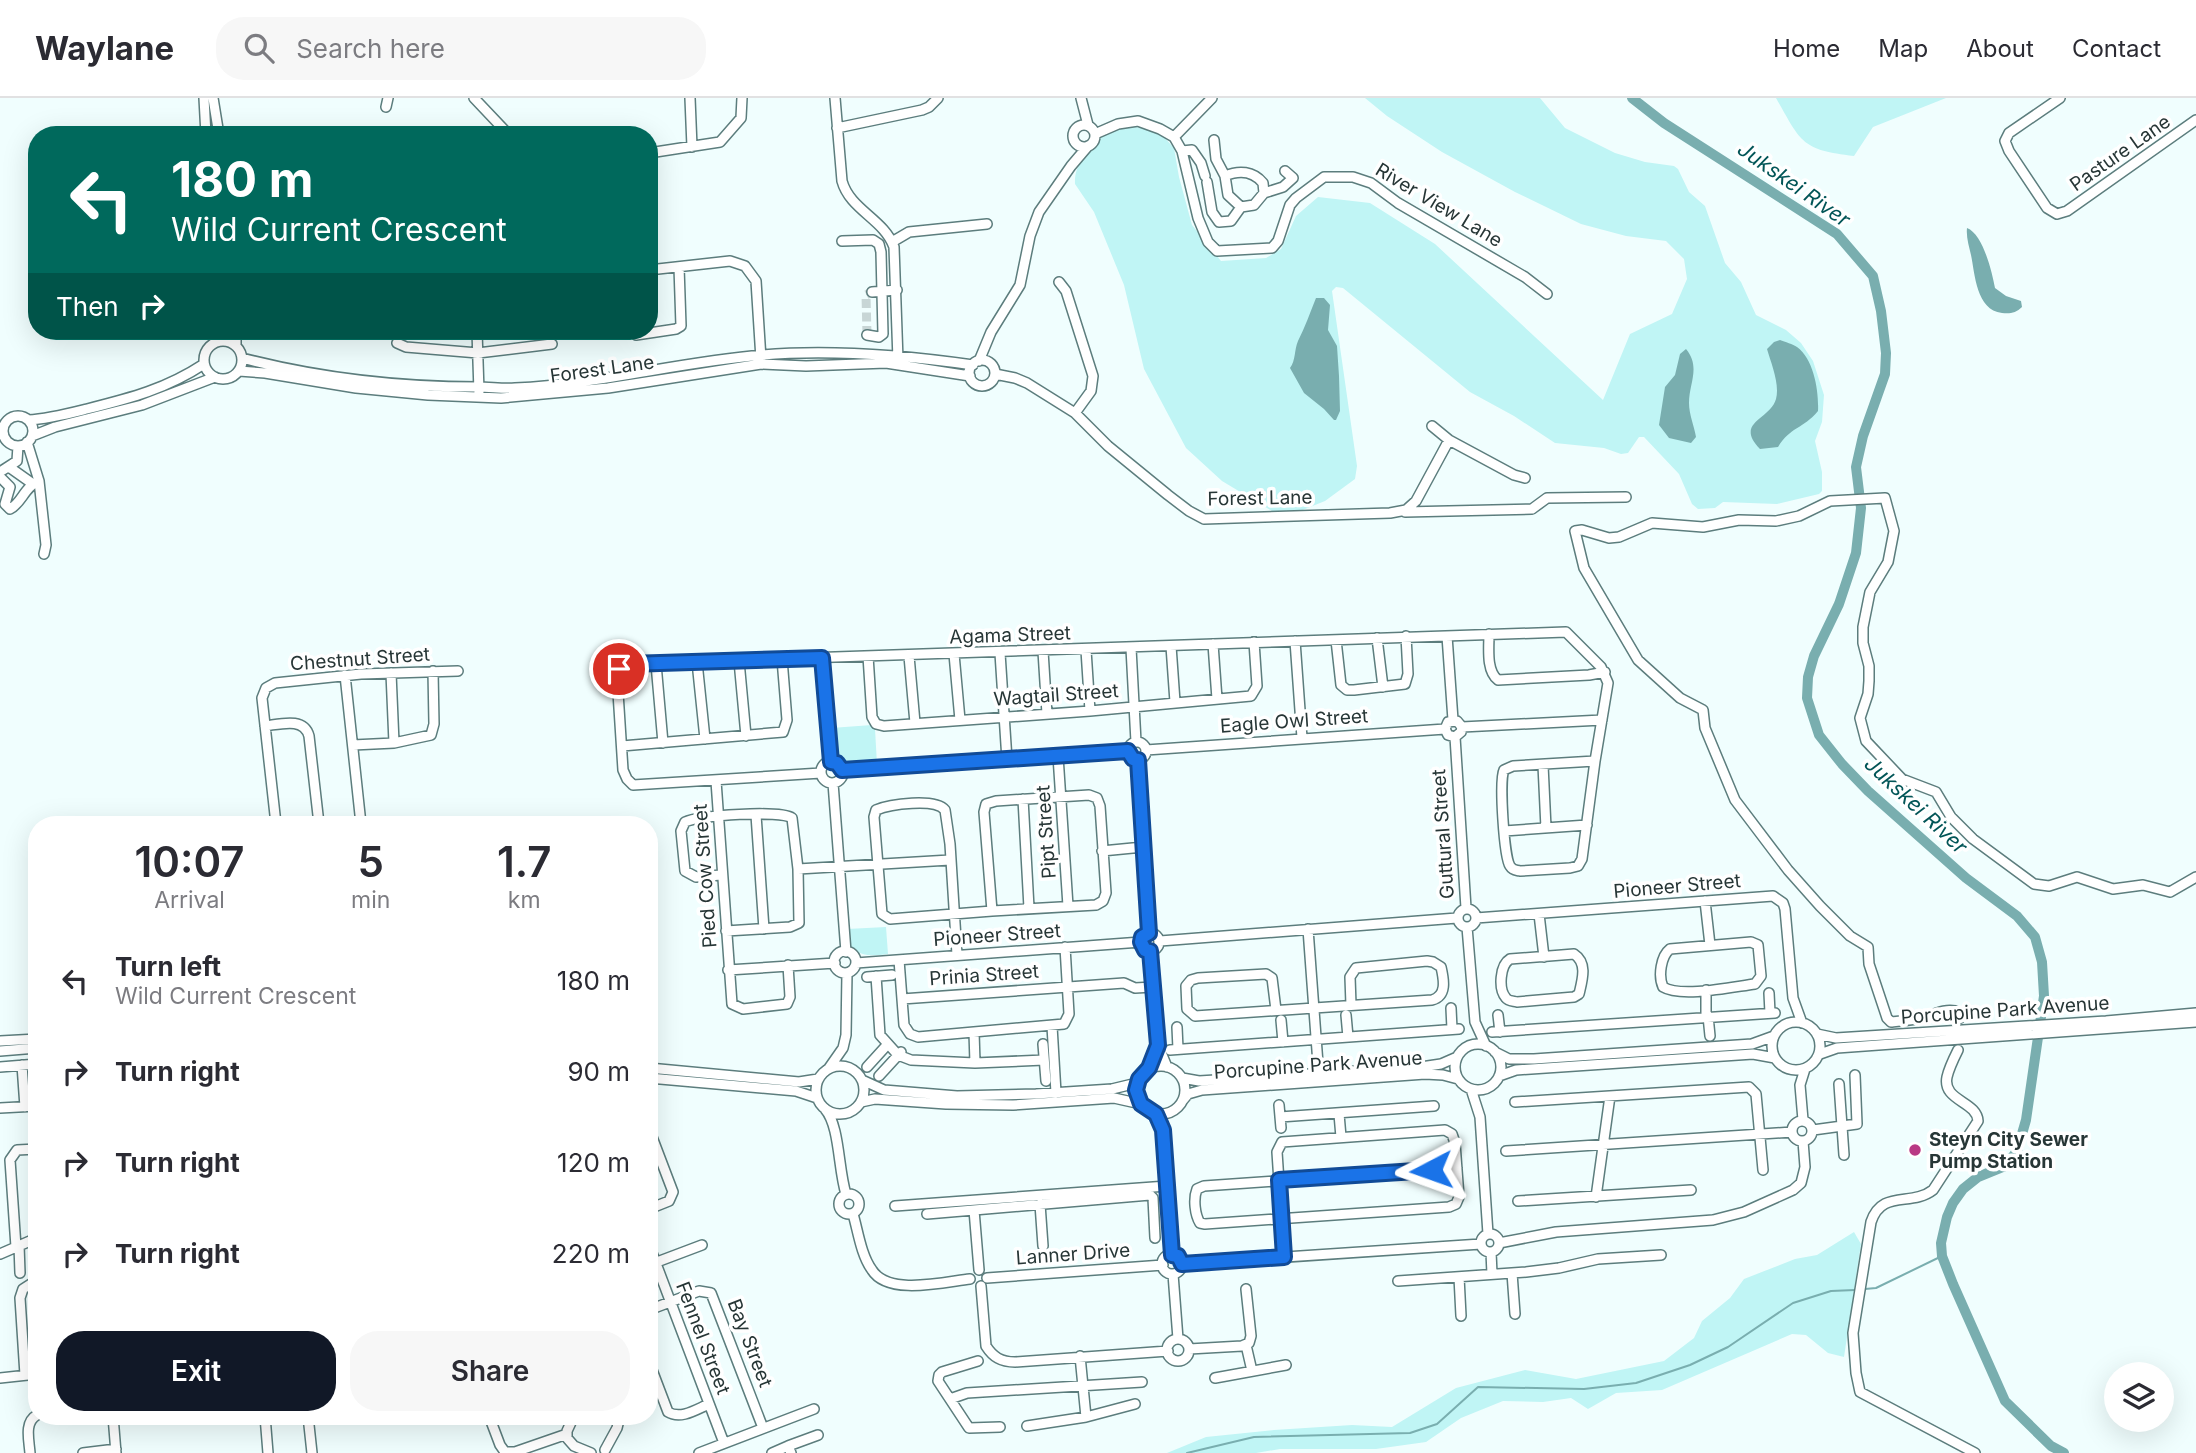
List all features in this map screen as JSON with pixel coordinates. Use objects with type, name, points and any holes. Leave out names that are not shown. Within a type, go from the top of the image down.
[{"type":"street","points":[[204,98],[206,126]]},
{"type":"street","points":[[213,98],[218,126]]},
{"type":"street","points":[[474,98],[500,126]]},
{"type":"street","points":[[690,98],[692,147]]},
{"type":"street","points":[[658,151],[714,144],[724,139],[741,118],[742,98]]},
{"type":"street","points":[[835,98],[842,181],[846,192],[885,232],[892,242],[895,254],[898,360]]},
{"type":"street","points":[[837,128],[922,110],[937,98]]},
{"type":"street","points":[[1095,134],[1118,124],[1138,121],[1174,137],[1212,98]]},
{"type":"street","name":"Pasture Lane","points":[[2060,98],[2009,133],[2005,141],[2047,208],[2057,214],[2067,211],[2196,120]]},
{"type":"street","points":[[1082,99],[1083,126]]},
{"type":"street","points":[[1083,126],[1095,134]]},
{"type":"street","points":[[1073,164],[1073,133],[1083,126]]},
{"type":"street","points":[[987,341],[995,374],[990,383],[983,386],[975,384],[970,376],[987,341],[1020,285],[1034,223],[1073,164],[1094,140],[1095,134]]},
{"type":"street","name":"River View Lane","points":[[1174,137],[1182,151],[1195,211],[1208,242],[1217,251],[1272,248],[1278,241],[1293,201],[1322,178],[1342,175],[1371,183],[1398,203],[1525,276],[1547,294]]},
{"type":"street","points":[[1214,140],[1216,159],[1225,176],[1228,195],[1241,206]]},
{"type":"street","points":[[1075,142],[1088,146]]},
{"type":"street","points":[[1182,151],[1192,150],[1196,153],[1206,179],[1212,212],[1219,222],[1231,220],[1241,206],[1256,204],[1264,193],[1283,187],[1291,181],[1292,177],[1285,172]]},
{"type":"street","points":[[1225,176],[1241,172],[1255,176],[1263,183],[1264,193]]},
{"type":"street","points":[[892,242],[909,232],[987,224]]},
{"type":"street","points":[[842,241],[870,239],[876,241],[881,252],[883,334],[879,337],[867,335]]},
{"type":"street","points":[[658,269],[730,261],[750,270],[757,288],[761,359]]},
{"type":"street","points":[[658,332],[676,329],[681,326],[683,320],[679,267]]},
{"type":"street","points":[[1059,282],[1068,298],[1093,376],[1091,391],[1075,413]]},
{"type":"street","points":[[872,292],[897,290]]},
{"type":"street","points":[[236,340],[242,358],[239,371],[228,379],[210,374],[204,364],[208,348],[222,341],[236,346]]},
{"type":"street","points":[[477,340],[479,391]]},
{"type":"street","points":[[397,343],[406,347],[478,353],[552,344]]},
{"type":"street","name":"Forest Lane","points":[[239,371],[260,368],[479,391],[595,381],[835,352],[898,360],[976,363]]},
{"type":"street","name":"Forest Lane","points":[[242,358],[260,368]]},
{"type":"street","name":"Forest Lane","points":[[898,360],[970,376]]},
{"type":"street","points":[[976,363],[991,364]]},
{"type":"street","points":[[44,554],[46,545],[36,483],[17,442],[4,435],[2,427],[15,417],[28,420],[53,418],[141,395],[160,389],[204,364]]},
{"type":"street","name":"Forest Lane","points":[[995,374],[1027,383],[1075,413],[1108,446],[1201,518],[1532,509],[1547,498],[1626,497]]},
{"type":"street","points":[[17,442],[55,426],[142,405],[215,377]]},
{"type":"street","points":[[17,442],[33,429],[28,420]]},
{"type":"street","points":[[1432,426],[1449,440],[1514,475],[1525,478]]},
{"type":"street","points":[[1400,512],[1409,509],[1416,501],[1449,440]]},
{"type":"street","points":[[17,442],[18,458],[0,475],[10,487],[5,504],[10,509],[15,506],[26,489],[36,483]]},
{"type":"street","points":[[9,467],[36,483]]},
{"type":"street","points":[[1960,1018],[1955,1011],[1948,1010],[1899,1021],[1887,1018],[1869,964],[1868,947],[1850,936],[1820,906],[1788,870],[1735,800],[1705,728],[1703,710],[1680,698],[1638,660],[1584,568],[1574,534],[1576,531],[1582,530],[1609,538],[1619,537],[1652,523],[1703,527],[1739,520],[1776,521],[1799,516],[1830,501],[1877,498],[1886,500],[1894,532],[1888,562],[1870,592],[1863,627],[1863,643],[1870,666],[1869,688],[1860,718],[1866,741],[1902,779],[1936,792],[1951,817],[1973,839],[2036,886],[2049,886],[2077,877],[2113,889],[2143,885],[2170,891],[2196,877]]},
{"type":"street","name":"Agama Street","points":[[821,773],[633,785],[624,775],[617,672],[621,666],[628,664],[1566,632],[1573,636],[1605,672]]},
{"type":"street","points":[[1489,634],[1491,671],[1493,677],[1500,681],[1605,672],[1609,687],[1595,761],[1583,859],[1578,866],[1527,871],[1517,871],[1511,867],[1504,831],[1501,782],[1504,770],[1513,766],[1595,761]]},
{"type":"street","points":[[1336,639],[1342,687],[1349,690],[1400,686],[1407,681],[1406,636]]},
{"type":"street","points":[[1447,636],[1453,720]]},
{"type":"street","points":[[1377,638],[1383,687]]},
{"type":"street","points":[[1295,641],[1302,738]]},
{"type":"street","name":"Wagtail Street","points":[[867,656],[873,721],[884,726],[1247,697],[1254,694],[1257,686],[1254,642]]},
{"type":"street","points":[[1213,644],[1217,699]]},
{"type":"street","points":[[1171,646],[1175,702]]},
{"type":"street","points":[[1131,648],[1136,741]]},
{"type":"street","points":[[1086,650],[1090,711]]},
{"type":"street","points":[[1043,651],[1047,714]]},
{"type":"street","points":[[1000,653],[1007,760]]},
{"type":"street","points":[[954,654],[960,720]]},
{"type":"street","points":[[909,656],[915,723]]},
{"type":"street","points":[[822,658],[831,762]]},
{"type":"street","points":[[622,746],[779,734],[785,729],[782,659]]},
{"type":"street","points":[[739,661],[746,736]]},
{"type":"street","points":[[697,662],[705,739]]},
{"type":"street","points":[[656,664],[663,743]]},
{"type":"street","points":[[353,746],[425,738],[433,732],[433,671]]},
{"type":"street","name":"Chestnut Street","points":[[265,726],[262,698],[266,688],[275,683],[345,675],[458,671]]},
{"type":"street","points":[[391,673],[394,743]]},
{"type":"street","points":[[345,675],[360,816]]},
{"type":"street","points":[[1453,720],[1462,727]]},
{"type":"street","points":[[1453,720],[1448,722],[1445,729],[1448,735],[1455,737],[1462,727]]},
{"type":"street","points":[[1462,727],[1602,720]]},
{"type":"street","points":[[275,816],[265,726],[299,723],[309,732],[318,816]]},
{"type":"street","name":"Eagle Owl Street","points":[[1146,750],[1445,729]]},
{"type":"street","name":"Guttural Street","points":[[1455,737],[1466,908]]},
{"type":"street","points":[[1128,751],[1133,759],[1144,757],[1144,745],[1136,741]]},
{"type":"street","points":[[1128,751],[1130,745],[1136,741]]},
{"type":"street","points":[[842,770],[1128,751]]},
{"type":"street","name":"Pipt Street","points":[[1058,756],[1068,906]]},
{"type":"street","points":[[1138,760],[1149,933]]},
{"type":"street","points":[[831,762],[837,763],[842,770],[841,778],[833,783],[826,781],[821,773],[824,765],[831,762]]},
{"type":"street","points":[[1543,765],[1546,828]]},
{"type":"street","name":"Pied Cow Street","points":[[716,780],[732,1004],[743,1009],[786,1004],[790,997],[788,965]]},
{"type":"street","points":[[833,783],[846,952]]},
{"type":"street","points":[[957,956],[953,915],[947,816],[942,806],[933,803],[888,806],[876,810],[874,817],[880,909],[885,917],[953,915],[1096,905],[1103,901],[1106,893],[1100,806],[1097,798],[1089,794],[1023,799],[990,802],[984,807],[992,911]]},
{"type":"street","points":[[1023,799],[1029,908]]},
{"type":"street","points":[[721,875],[696,877],[685,871],[681,831],[682,826],[689,820],[786,814],[792,818],[799,869],[799,923],[790,927],[726,931]]},
{"type":"street","points":[[756,815],[764,929]]},
{"type":"street","points":[[1504,831],[1587,825]]},
{"type":"street","points":[[1102,851],[1143,848]]},
{"type":"street","points":[[799,869],[950,860]]},
{"type":"street","name":"Pioneer Street","points":[[1476,918],[1773,896],[1783,903],[1787,918],[1794,998]]},
{"type":"street","points":[[1705,901],[1710,945]]},
{"type":"street","points":[[1457,918],[1461,910],[1466,908],[1474,912],[1476,918],[1472,925],[1467,927]]},
{"type":"street","points":[[1539,914],[1544,957]]},
{"type":"street","points":[[1457,918],[1459,923],[1467,927]]},
{"type":"street","points":[[1160,941],[1457,918]]},
{"type":"street","points":[[1467,927],[1475,1022],[1486,1046]]},
{"type":"street","points":[[1308,929],[1318,1064]]},
{"type":"street","points":[[1149,933],[1155,933],[1160,941],[1156,949],[1150,951],[1145,950],[1141,942],[1142,937],[1149,933]]},
{"type":"street","name":"Pioneer Street","points":[[856,963],[1141,942]]},
{"type":"street","points":[[1751,942],[1758,945],[1761,976],[1755,984],[1706,992],[1668,990],[1663,987],[1660,979],[1664,956],[1670,949],[1710,945],[1751,942]]},
{"type":"street","points":[[899,960],[906,1031],[914,1037],[1064,1024],[1069,1018],[1065,947]]},
{"type":"street","points":[[1150,951],[1158,1045],[1167,1066],[1182,1078],[1185,1089],[1183,1100],[1169,1113],[1163,1130]]},
{"type":"street","points":[[846,952],[852,954],[856,963],[853,970],[847,973],[840,971],[835,962],[837,956],[846,952]]},
{"type":"street","points":[[1574,954],[1579,956],[1583,965],[1579,994],[1558,999],[1508,1000],[1504,996],[1502,969],[1505,962],[1510,959],[1544,957],[1574,954]]},
{"type":"street","points":[[1276,1010],[1272,978],[1266,974],[1198,978],[1189,981],[1186,986],[1187,1009],[1195,1016],[1436,999],[1443,992],[1441,967],[1427,961],[1358,967],[1350,977],[1352,1004]]},
{"type":"street","points":[[728,970],[835,962]]},
{"type":"street","points":[[846,1194],[838,1163],[837,1133],[829,1114],[817,1098],[816,1085],[843,1048],[847,1018],[847,973]]},
{"type":"street","points":[[892,975],[872,976],[880,1035],[887,1045],[911,1060],[975,1063],[1044,1060]]},
{"type":"street","name":"Prinia Street","points":[[902,999],[1124,983],[1134,988],[1153,987]]},
{"type":"street","points":[[1706,992],[1710,1036]]},
{"type":"street","points":[[1498,1015],[1496,1032],[1772,1013],[1769,993]]},
{"type":"street","points":[[1794,998],[1802,1023]]},
{"type":"street","points":[[1467,1047],[1486,1046],[1510,1059],[1534,1059],[1752,1044],[1774,1037],[1785,1025],[1794,998]]},
{"type":"street","points":[[1177,1027],[1174,1049],[1283,1042],[1455,1029],[1451,1008]]},
{"type":"street","name":"Porcupine Park Avenue","points":[[2108,1024],[2196,1013]]},
{"type":"street","points":[[1346,1015],[1348,1037]]},
{"type":"street","points":[[1281,1020],[1283,1042]]},
{"type":"street","points":[[1475,1022],[1467,1047],[1457,1058],[1455,1068],[1458,1079],[1471,1090],[1480,1117]]},
{"type":"street","name":"Porcupine Park Avenue","points":[[1820,1054],[1837,1048],[1971,1034],[2108,1024],[2196,1022]]},
{"type":"street","points":[[1774,1037],[1772,1047],[1775,1058],[1782,1066],[1792,1070],[1805,1069],[1814,1063],[1820,1054],[1820,1040],[1814,1029],[1802,1023],[1785,1025]]},
{"type":"street","points":[[1052,1026],[1056,1093]]},
{"type":"street","points":[[974,1032],[975,1063]]},
{"type":"street","name":"Porcupine Park Avenue","points":[[1817,1034],[1836,1038],[1971,1034]]},
{"type":"street","points":[[0,1041],[28,1039]]},
{"type":"street","points":[[1043,1044],[1046,1081]]},
{"type":"street","points":[[867,1067],[887,1045]]},
{"type":"street","points":[[1141,1104],[1136,1090],[1138,1083],[1149,1068],[1158,1045]]},
{"type":"street","points":[[843,1048],[851,1068],[862,1080],[877,1089],[917,1094],[996,1096],[1112,1089],[1138,1083]]},
{"type":"street","points":[[0,1051],[28,1049]]},
{"type":"street","points":[[1958,1050],[1947,1076],[1948,1089],[1974,1111],[1978,1121],[1933,1190],[1921,1196],[1886,1203],[1878,1208],[1872,1218],[1853,1336],[1860,1392],[1975,1453]]},
{"type":"street","points":[[1488,1234],[1480,1117],[1483,1099],[1499,1076],[1500,1061],[1495,1052]]},
{"type":"street","points":[[879,1076],[900,1053]]},
{"type":"street","points":[[1499,1076],[1522,1070],[1753,1054],[1775,1058]]},
{"type":"street","name":"Porcupine Park Avenue","points":[[1182,1078],[1199,1081],[1422,1067],[1457,1058]]},
{"type":"street","points":[[22,1065],[25,1107]]},
{"type":"street","points":[[0,1067],[28,1065]]},
{"type":"street","points":[[828,1069],[837,1066],[851,1068]]},
{"type":"street","points":[[1149,1068],[1167,1066]]},
{"type":"street","points":[[658,1069],[799,1082],[818,1079]]},
{"type":"street","points":[[1803,1120],[1800,1085],[1805,1069]]},
{"type":"street","points":[[1792,1070],[1800,1085]]},
{"type":"street","name":"Porcupine Park Avenue","points":[[1183,1100],[1188,1094],[1202,1090],[1425,1074],[1458,1079]]},
{"type":"street","points":[[1813,1130],[1857,1124],[1855,1075]]},
{"type":"street","points":[[658,1079],[796,1091],[817,1098]]},
{"type":"street","points":[[837,1133],[861,1102],[864,1091],[862,1080]]},
{"type":"street","points":[[1839,1084],[1844,1155]]},
{"type":"street","points":[[1471,1090],[1490,1087]]},
{"type":"street","points":[[1515,1102],[1749,1087],[1756,1094],[1763,1170]]},
{"type":"street","points":[[1596,1197],[1609,1096]]},
{"type":"street","points":[[861,1102],[875,1099],[1013,1105],[1114,1098],[1141,1104],[1156,1114],[1163,1130],[1172,1255]]},
{"type":"street","points":[[1279,1105],[1281,1128]]},
{"type":"street","points":[[1280,1117],[1434,1106]]},
{"type":"street","points":[[0,1108],[28,1107]]},
{"type":"street","points":[[825,1109],[838,1114],[851,1112]]},
{"type":"street","points":[[1156,1114],[1169,1113]]},
{"type":"street","points":[[1339,1114],[1341,1137]]},
{"type":"street","points":[[1803,1120],[1811,1124],[1813,1130],[1811,1136],[1803,1141]]},
{"type":"street","points":[[1792,1132],[1794,1125],[1803,1120]]},
{"type":"street","points":[[1284,1257],[1281,1219],[1279,1180],[1277,1152],[1282,1142],[1445,1130],[1455,1139],[1457,1168],[1459,1197],[1454,1206],[1281,1219],[1200,1223],[1196,1217],[1196,1189],[1204,1186],[1279,1180],[1457,1168]]},
{"type":"street","points":[[1506,1151],[1792,1132]]},
{"type":"street","points":[[1792,1132],[1797,1139],[1803,1141]]},
{"type":"street","points":[[1499,1243],[1556,1232],[1713,1220],[1744,1212],[1793,1190],[1801,1183],[1805,1167],[1803,1141]]},
{"type":"street","points":[[20,1273],[10,1160],[17,1150],[28,1149]]},
{"type":"street","points":[[658,1152],[673,1196],[668,1202],[658,1206]]},
{"type":"street","points":[[895,1206],[1167,1186]]},
{"type":"street","points":[[1518,1201],[1690,1190]]},
{"type":"street","points":[[846,1194],[855,1196],[858,1201],[857,1209],[852,1213],[843,1213],[839,1207],[840,1198],[846,1194]]},
{"type":"street","points":[[927,1214],[1150,1195],[1153,1198],[1155,1238]]},
{"type":"street","points":[[1040,1204],[1043,1246]]},
{"type":"street","points":[[974,1210],[979,1270]]},
{"type":"street","points":[[852,1213],[869,1265],[883,1280],[903,1285],[970,1279]]},
{"type":"street","points":[[1488,1234],[1496,1236],[1499,1243],[1497,1249],[1491,1252],[1484,1250],[1481,1244],[1488,1234]]},
{"type":"street","points":[[0,1254],[28,1242]]},
{"type":"street","points":[[1182,1264],[1481,1244]]},
{"type":"street","points":[[658,1262],[702,1245]]},
{"type":"street","points":[[1491,1252],[1492,1274]]},
{"type":"street","points":[[1172,1255],[1178,1256],[1182,1264],[1181,1270],[1173,1274],[1167,1272],[1163,1265],[1164,1259],[1172,1255]]},
{"type":"street","points":[[1398,1281],[1546,1270],[1598,1259],[1661,1255]]},
{"type":"street","name":"Lanner Drive","points":[[987,1278],[1163,1265]]},
{"type":"street","points":[[970,1279],[971,1274],[979,1270]]},
{"type":"street","points":[[970,1279],[975,1286],[985,1283],[987,1278],[984,1272],[979,1270]]},
{"type":"street","points":[[1512,1273],[1515,1314]]},
{"type":"street","points":[[1173,1274],[1178,1339]]},
{"type":"street","name":"Fennel Street","points":[[658,1275],[724,1443]]},
{"type":"street","points":[[1459,1277],[1461,1316]]},
{"type":"street","points":[[25,1375],[20,1298],[23,1289],[28,1286]]},
{"type":"street","points":[[981,1286],[986,1346],[1002,1361],[1168,1351]]},
{"type":"street","points":[[1189,1349],[1250,1343],[1246,1289]]},
{"type":"street","name":"Bay Street","points":[[658,1307],[699,1291],[711,1293],[764,1428]]},
{"type":"street","points":[[1178,1339],[1186,1343],[1189,1349],[1186,1357],[1178,1360],[1172,1359],[1168,1351],[1170,1342],[1178,1339]]},
{"type":"street","points":[[1246,1345],[1252,1371]]},
{"type":"street","points":[[1080,1356],[1086,1417]]},
{"type":"street","points":[[978,1361],[939,1375],[938,1381],[969,1428],[1000,1427]]},
{"type":"street","points":[[1214,1378],[1286,1365]]},
{"type":"street","points":[[0,1378],[28,1375]]},
{"type":"street","points":[[950,1399],[967,1392],[1142,1382]]},
{"type":"street","points":[[658,1386],[668,1412],[672,1415],[680,1416],[709,1404]]},
{"type":"street","points":[[1027,1426],[1086,1417],[1135,1404]]},
{"type":"street","points":[[699,1453],[814,1409]]},
{"type":"street","points":[[28,1425],[30,1453]]},
{"type":"street","points":[[83,1453],[116,1451],[114,1425]]},
{"type":"street","points":[[266,1425],[268,1453]]},
{"type":"street","points":[[309,1425],[312,1453]]},
{"type":"street","points":[[494,1425],[505,1452],[515,1452],[566,1434]]},
{"type":"street","points":[[570,1425],[566,1434],[569,1441],[574,1446],[592,1453],[607,1452],[618,1425]]},
{"type":"street","points":[[772,1453],[790,1449],[818,1435]]},
{"type":"shaded area","points":[[1365,98],[1540,98],[1565,128],[1615,153],[1678,169],[1689,192],[1705,206],[1725,263],[1741,282],[1756,315],[1786,330],[1801,343],[1813,361],[1824,395],[1822,422],[1815,441],[1822,472],[1822,491],[1777,504],[1723,502],[1715,508],[1698,509],[1692,504],[1679,474],[1644,437],[1639,437],[1628,453],[1621,454],[1604,448],[1555,443],[1470,392],[1343,288],[1336,287],[1332,291],[1357,466],[1355,479],[1325,501],[1295,513],[1277,514],[1222,481],[1186,448],[1144,369],[1124,285],[1094,212],[1075,184],[1079,164],[1098,137],[1120,128],[1136,127],[1152,130],[1164,137],[1174,148],[1192,225],[1221,261],[1266,258],[1281,249],[1296,216],[1318,197],[1370,203],[1435,244],[1603,400],[1630,334],[1672,314],[1687,279],[1684,259],[1666,241],[1626,236],[1581,224],[1442,152],[1387,116]]},
{"type":"shaded area","points":[[1776,98],[1946,98],[1873,127],[1854,156],[1823,151],[1804,141],[1791,125]]},
{"type":"shaded area","points":[[1967,228],[1982,245],[1995,288],[2006,296],[2021,301],[2022,307],[2017,311],[2002,313],[1993,310],[1982,298],[1976,281]]},
{"type":"shaded area","points":[[1316,298],[1324,298],[1330,305],[1328,330],[1337,346],[1340,411],[1336,420],[1304,393],[1290,368]]},
{"type":"shaded area","points":[[1780,340],[1797,347],[1808,359],[1818,395],[1818,411],[1787,435],[1778,447],[1760,449],[1753,440],[1752,427],[1773,406],[1776,399],[1776,380],[1767,349]]},
{"type":"shaded area","points":[[1686,349],[1694,369],[1689,403],[1696,437],[1691,443],[1669,438],[1659,425],[1665,387],[1675,375],[1680,354]]},
{"type":"shaded area","points":[[872,725],[875,729],[877,764],[857,765],[843,760],[835,748],[831,728]]},
{"type":"shaded area","points":[[886,927],[888,954],[869,955],[851,948],[847,929]]},
{"type":"shaded area","points":[[1854,1232],[1861,1244],[1844,1357],[1828,1353],[1806,1335],[1792,1334],[1662,1390],[1616,1393],[1588,1409],[1571,1398],[1543,1402],[1503,1401],[1461,1418],[1426,1442],[1376,1449],[1167,1453],[1206,1437],[1352,1425],[1392,1427],[1456,1388],[1525,1370],[1576,1379],[1664,1361],[1694,1338],[1702,1321],[1730,1298],[1744,1279],[1795,1259],[1817,1255]]},
{"type":"waterway","name":"Jukskei River","points":[[1632,98],[1664,123],[1837,234],[1873,276],[1881,311],[1886,353],[1885,374],[1863,436],[1856,467],[1861,508],[1856,553],[1839,604],[1814,656],[1808,677],[1807,698],[1819,735],[1842,764],[1868,791],[1966,878],[2017,916],[2035,937],[2042,962],[2044,996],[2026,1120],[2017,1151],[2005,1166],[1978,1177],[1963,1189],[1947,1217],[1941,1243],[1942,1256],[1953,1284],[2005,1401],[2051,1446],[2064,1453]]},
{"type":"waterway","points":[[1865,1289],[1876,1288],[1942,1256]]},
{"type":"waterway","points":[[1187,1453],[1254,1437],[1410,1433],[1437,1424],[1478,1387],[1584,1389],[1636,1383],[1690,1365],[1728,1347],[1793,1303],[1831,1291],[1855,1290]]},
{"type":"tunnel","points":[[867,335],[866,295],[872,292]]},
{"type":"place","name":"Steyn City Sewer Pump Station","points":[[1915,1150]]},
{"type":"route","points":[[619,669],[628,664],[822,658],[831,762],[840,765],[842,770],[1128,751],[1129,756],[1138,760],[1149,933],[1142,937],[1141,942],[1145,950],[1150,951],[1158,1045],[1149,1068],[1139,1079],[1136,1090],[1141,1104],[1156,1114],[1163,1130],[1172,1255],[1178,1256],[1182,1264],[1284,1257],[1279,1180],[1431,1170]]}]
